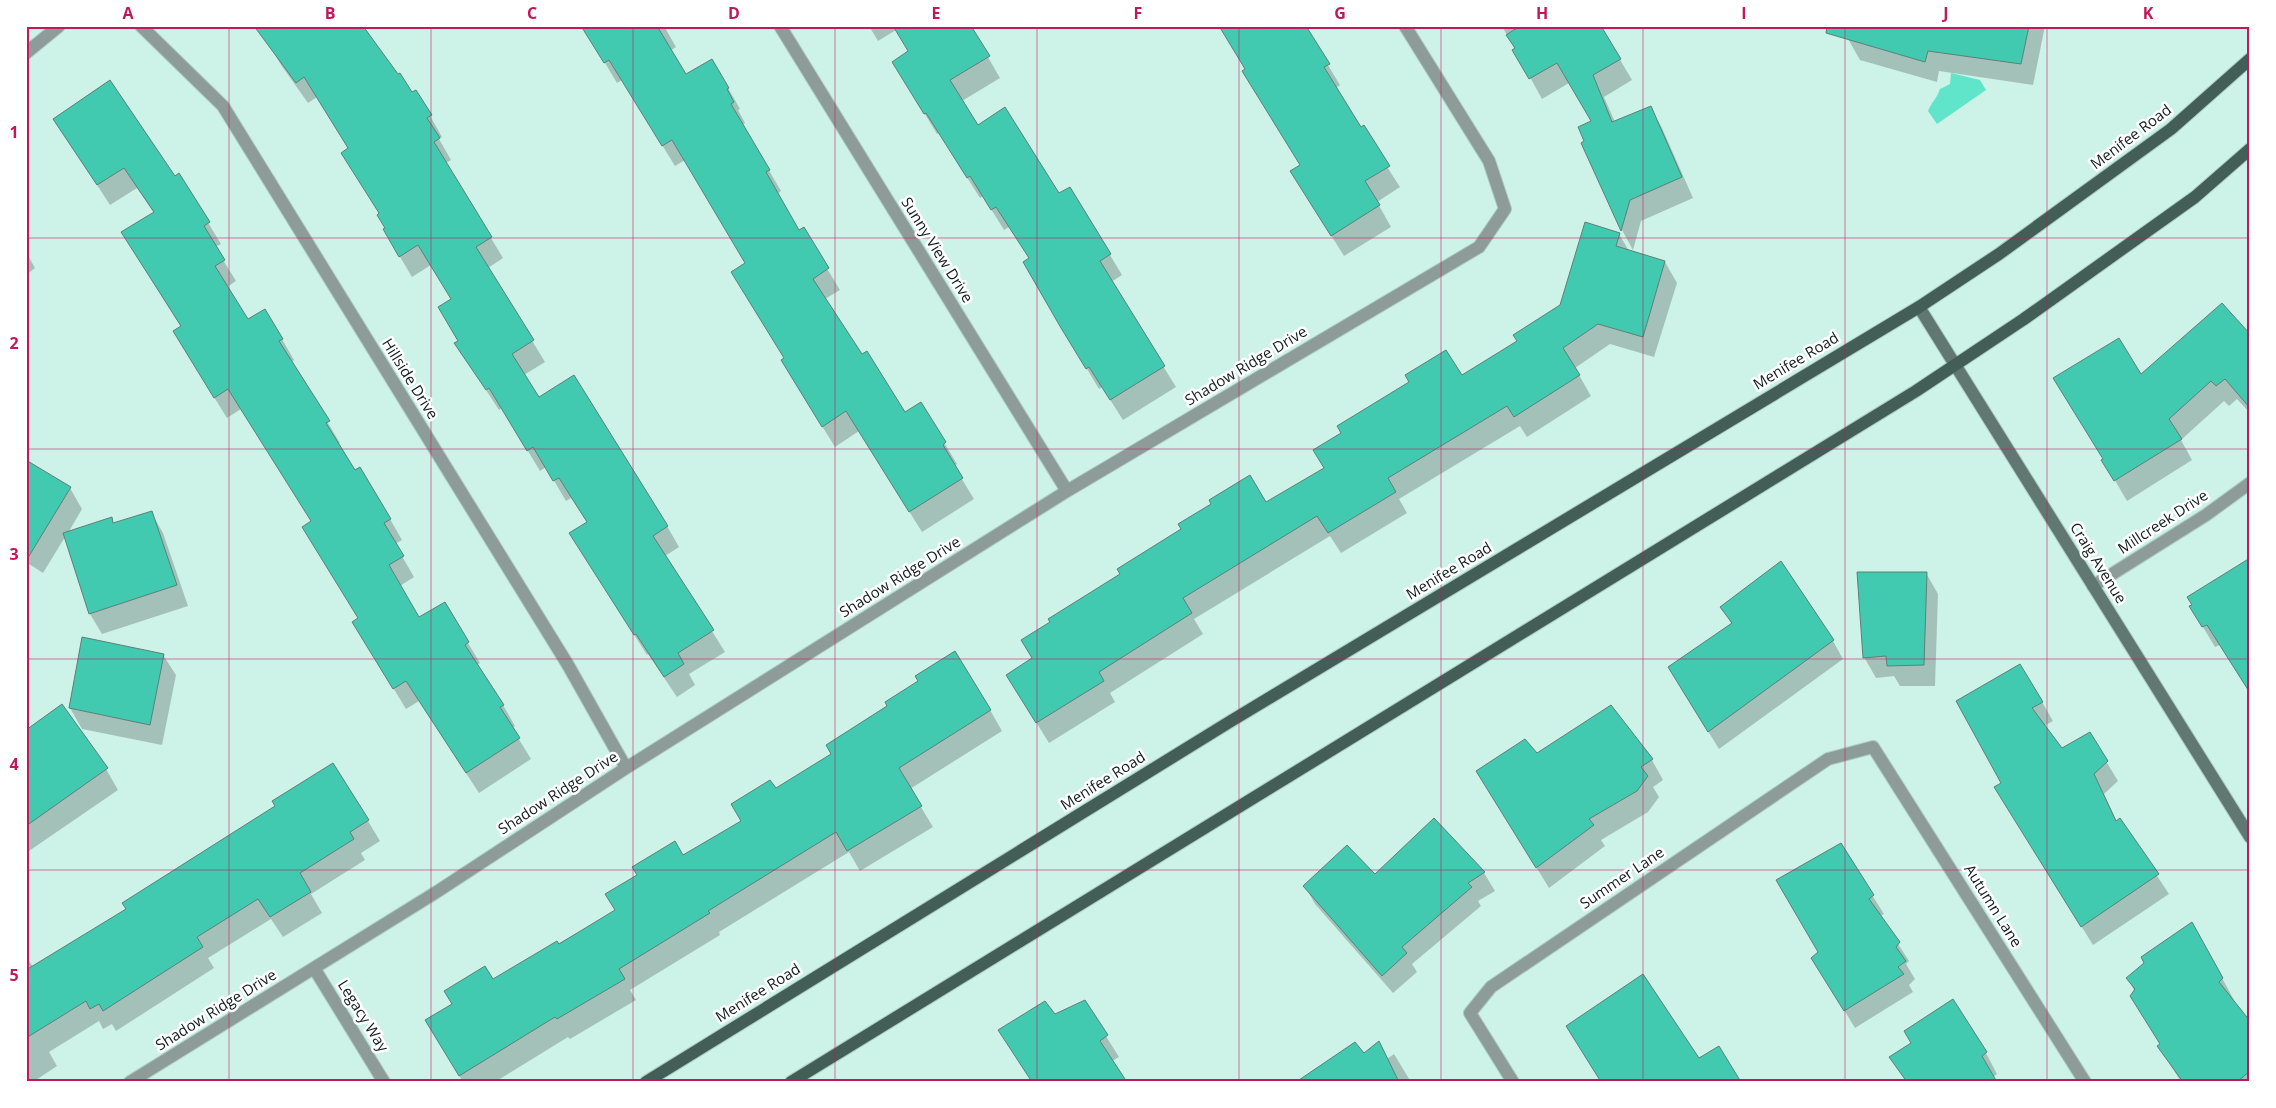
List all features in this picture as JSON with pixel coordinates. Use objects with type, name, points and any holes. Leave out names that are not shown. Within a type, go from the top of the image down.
[{"type":"main road","name":"Menifee Road","points":[[646,1082],[1231,721],[1919,307],[1998,254],[2171,129],[2250,59]]},
{"type":"main road","points":[[791,1082],[1916,391],[2024,319],[2195,196],[2250,149]]},
{"type":"street","points":[[26,53],[58,26]]},
{"type":"street","name":"Hillside Drive","points":[[141,26],[223,106],[568,665],[626,768]]},
{"type":"street","name":"Sunny View Drive","points":[[780,26],[1067,491]]},
{"type":"street","name":"Shadow Ridge Drive","points":[[130,1082],[435,893],[626,768],[1067,491],[1479,247],[1505,209],[1489,161],[1405,26]]},
{"type":"street","name":"Craig Avenue","points":[[1919,307],[2250,837]]},
{"type":"street","name":"Millcreek Drive","points":[[2093,586],[2206,515],[2250,483]]},
{"type":"street","name":"Summer Lane","points":[[1513,1082],[1470,1013],[1491,986],[1828,759],[1874,747]]},
{"type":"street","name":"Autumn Lane","points":[[1874,747],[2085,1082]]},
{"type":"street","name":"Legacy Way","points":[[314,968],[384,1082]]},
{"type":"shaded area","points":[[1951,73],[1980,80],[1986,90],[1937,124],[1928,111],[1940,89],[1950,84]]},
{"type":"building","points":[[254,26],[363,26],[398,74],[400,73],[412,92],[416,90],[432,115],[427,118],[440,138],[434,142],[492,237],[476,247],[534,340],[512,354],[539,397],[574,375],[668,526],[653,536],[714,630],[678,653],[684,664],[664,677],[636,634],[634,635],[569,533],[587,522],[559,478],[553,481],[533,447],[527,451],[489,388],[486,390],[454,343],[458,341],[438,307],[451,299],[418,245],[399,257],[383,229],[385,228],[377,215],[379,213],[341,153],[348,148],[304,77],[296,83]]},
{"type":"building","points":[[581,26],[657,26],[686,74],[712,59],[729,88],[727,89],[734,102],[731,104],[770,170],[766,172],[799,230],[804,227],[829,268],[813,279],[862,354],[867,351],[905,412],[921,402],[946,442],[943,445],[963,478],[909,512],[846,411],[822,427],[781,360],[784,358],[731,272],[745,263],[672,140],[662,146],[609,60],[604,63]]},
{"type":"building","points":[[893,26],[971,26],[990,56],[950,80],[978,125],[1005,107],[1059,193],[1070,187],[1111,254],[1100,261],[1165,366],[1110,400],[1089,367],[1086,369],[1023,262],[1029,258],[996,207],[991,210],[970,176],[967,178],[892,62],[908,51]]},
{"type":"building","points":[[1219,26],[1306,26],[1330,64],[1324,67],[1361,127],[1364,125],[1390,166],[1365,181],[1380,205],[1331,236],[1290,171],[1300,165],[1242,71],[1245,69]]},
{"type":"building","points":[[1520,26],[1601,26],[1621,59],[1593,75],[1612,122],[1651,106],[1682,177],[1630,200],[1621,231],[1581,143],[1584,141],[1578,127],[1591,121],[1557,63],[1529,79],[1512,50],[1515,48],[1506,35]]},
{"type":"building","points":[[1827,26],[2029,26],[2021,64],[1928,51],[1925,62],[1826,33]]},
{"type":"building","points":[[110,80],[175,176],[179,173],[210,222],[204,226],[225,260],[215,266],[248,319],[265,309],[283,339],[279,341],[330,421],[326,423],[355,470],[360,467],[391,519],[384,523],[404,556],[389,565],[419,617],[445,602],[469,642],[465,645],[504,705],[500,707],[520,738],[466,773],[406,681],[393,689],[352,622],[358,618],[302,527],[311,521],[228,389],[214,398],[173,331],[181,326],[121,232],[154,212],[124,168],[97,185],[53,119]]},
{"type":"building","points":[[1585,222],[1620,233],[1616,246],[1665,261],[1643,337],[1598,324],[1563,348],[1580,375],[1514,417],[1507,406],[1388,478],[1396,492],[1328,533],[1317,516],[1183,598],[1192,613],[1099,672],[1104,681],[1036,723],[1006,675],[1032,658],[1021,640],[1050,622],[1048,619],[1120,574],[1117,569],[1181,529],[1178,524],[1211,504],[1209,500],[1250,475],[1266,502],[1324,468],[1313,450],[1341,433],[1337,426],[1409,382],[1405,375],[1446,350],[1462,375],[1517,341],[1513,335],[1560,305]]},
{"type":"building","points":[[2222,303],[2250,334],[2250,408],[2225,379],[2216,386],[2211,381],[2169,419],[2182,439],[2114,481],[2101,460],[2103,459],[2053,378],[2119,338],[2141,374]]},
{"type":"building","points":[[26,460],[71,487],[26,561]]},
{"type":"building","points":[[152,511],[177,585],[89,614],[63,533],[112,517],[113,523]]},
{"type":"building","points":[[2250,558],[2250,693],[2207,625],[2202,627],[2189,606],[2192,605],[2187,597]]},
{"type":"building","points":[[1781,561],[1834,640],[1708,732],[1668,667],[1732,623],[1720,607]]},
{"type":"building","points":[[1857,572],[1927,572],[1924,665],[1887,666],[1886,656],[1863,658]]},
{"type":"building","points":[[82,637],[164,654],[150,725],[69,708]]},
{"type":"building","points":[[955,651],[991,710],[899,768],[922,806],[847,851],[836,832],[708,911],[710,913],[619,969],[625,979],[557,1019],[555,1017],[459,1076],[425,1020],[452,1004],[444,991],[485,966],[493,979],[557,941],[559,944],[615,910],[605,894],[637,875],[632,867],[675,841],[683,855],[741,821],[731,804],[770,780],[776,788],[831,754],[826,745],[887,706],[885,702],[918,681],[915,676]]},
{"type":"building","points":[[2020,664],[2043,702],[2032,708],[2062,748],[2090,732],[2108,761],[2094,774],[2116,821],[2120,818],[2159,874],[2081,927],[1994,787],[2001,783],[1956,701]]},
{"type":"building","points":[[62,704],[108,768],[26,826],[26,730]]},
{"type":"building","points":[[1611,705],[1653,759],[1641,767],[1648,776],[1637,791],[1589,819],[1594,825],[1536,868],[1476,771],[1525,739],[1537,753]]},
{"type":"building","points":[[333,763],[369,820],[350,832],[354,839],[300,873],[311,892],[270,917],[258,899],[197,937],[203,947],[103,1011],[99,1004],[90,1009],[86,1001],[26,1038],[26,970],[126,909],[122,903],[275,806],[272,801]]},
{"type":"building","points":[[1434,818],[1485,872],[1468,883],[1472,887],[1402,947],[1407,953],[1382,976],[1303,886],[1347,845],[1375,874]]},
{"type":"building","points":[[1841,843],[1874,895],[1869,899],[1900,942],[1896,947],[1906,961],[1898,967],[1904,974],[1844,1011],[1811,958],[1818,952],[1776,880]]},
{"type":"building","points":[[2192,922],[2223,978],[2219,982],[2250,1021],[2250,1071],[2237,1082],[2183,1082],[2157,1046],[2160,1044],[2130,996],[2135,989],[2126,978],[2144,963],[2141,957]]},
{"type":"building","points":[[1643,974],[1699,1058],[1719,1046],[1741,1082],[1601,1082],[1566,1026]]},
{"type":"building","points":[[1953,999],[1987,1052],[1982,1056],[1997,1082],[1907,1082],[1889,1057],[1911,1043],[1904,1031]]},
{"type":"building","points":[[1085,1000],[1108,1035],[1100,1041],[1127,1082],[1032,1082],[998,1030],[1045,1001],[1055,1014]]},
{"type":"building","points":[[1379,1041],[1399,1082],[1296,1082],[1355,1042],[1364,1053]]}]
